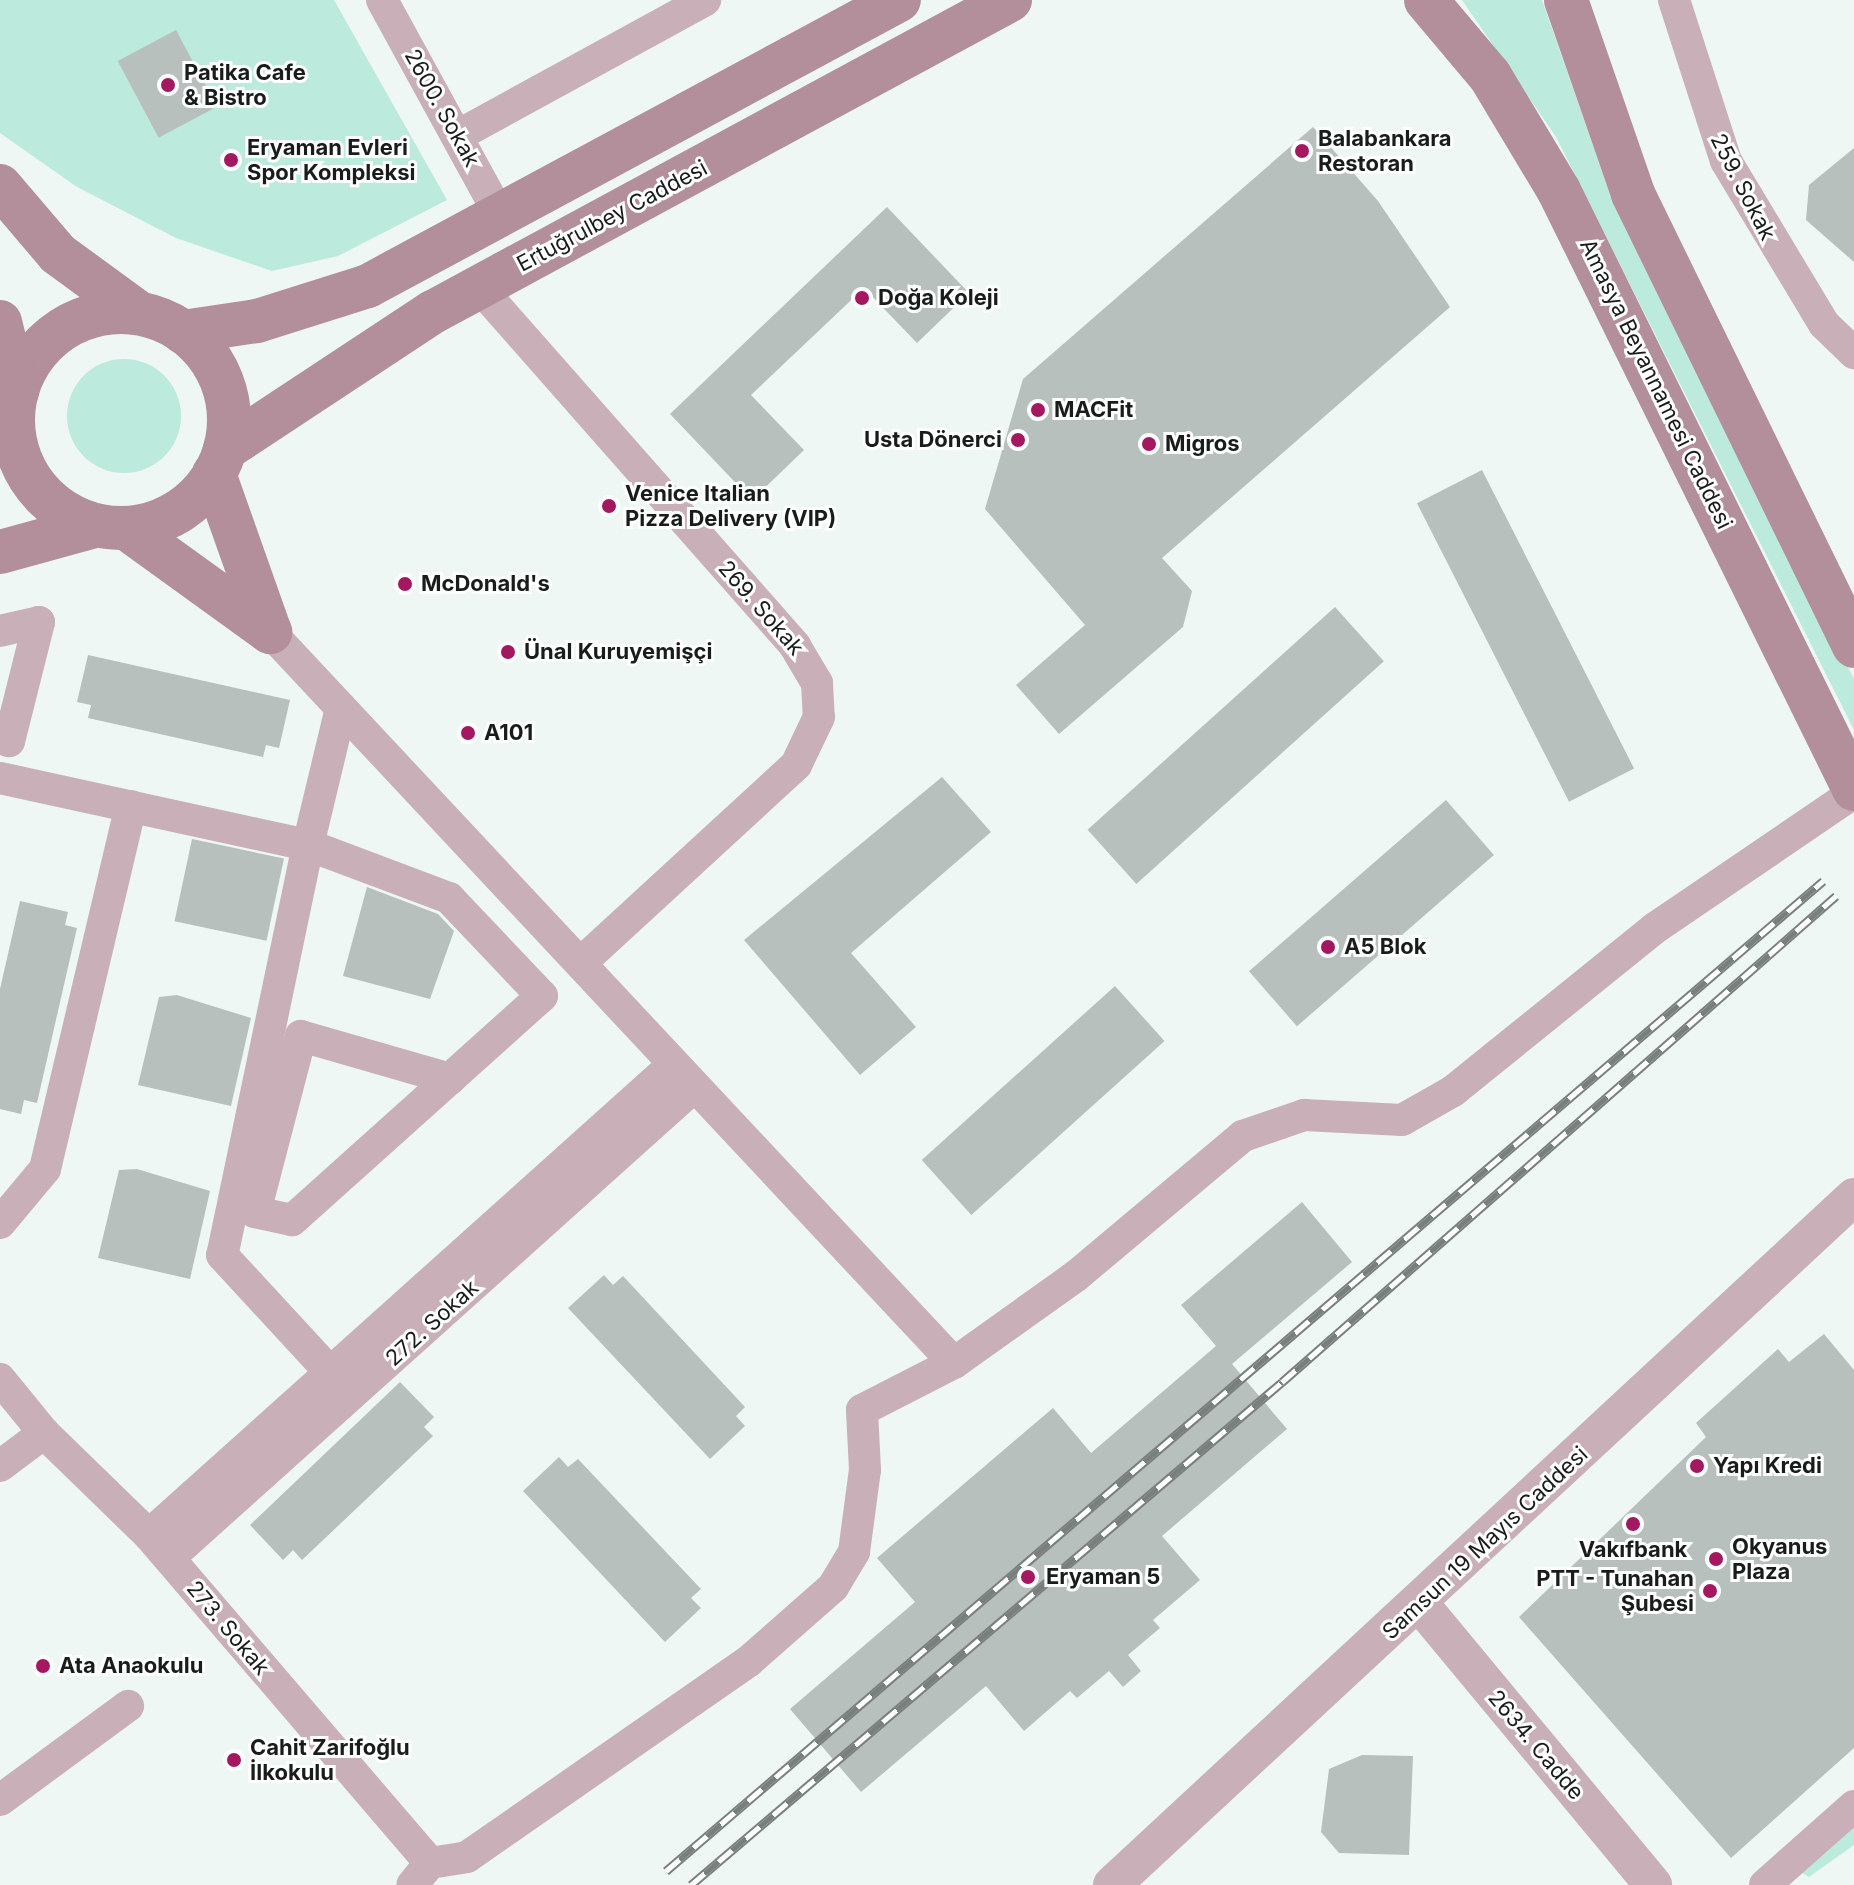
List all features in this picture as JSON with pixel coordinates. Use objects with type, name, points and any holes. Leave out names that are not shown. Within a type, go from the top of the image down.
[{"type":"main road","points":[[183,332],[257,321],[368,286],[899,0]]},
{"type":"main road","name":"Ertuğrulbey Caddesi","points":[[219,462],[479,287],[1010,0]]},
{"type":"main road","name":"Amasya Beyannamesi Caddesi","points":[[1426,0],[1490,76],[1559,191],[1854,791]]},
{"type":"main road","points":[[1566,0],[1633,194],[1854,646]]},
{"type":"main road","points":[[0,186],[58,254],[139,313],[183,332],[221,379],[229,409],[219,462],[270,632]]},
{"type":"main road","points":[[10,423],[29,363],[77,322],[139,313]]},
{"type":"main road","points":[[0,322],[10,423],[39,491],[110,527],[270,632]]},
{"type":"main road","points":[[0,552],[180,511],[219,462]]},
{"type":"street","name":"2600. Sokak","points":[[382,0],[501,217]]},
{"type":"street","points":[[457,136],[705,0]]},
{"type":"street","name":"259. Sokak","points":[[1674,0],[1726,161],[1824,324],[1854,353]]},
{"type":"street","name":"269. Sokak","points":[[479,287],[795,646],[817,683],[819,717],[796,765],[581,963]]},
{"type":"street","points":[[0,631],[39,622],[9,741],[0,738]]},
{"type":"street","points":[[270,632],[954,1363]]},
{"type":"street","points":[[340,1384],[222,1255],[308,845],[341,708]]},
{"type":"street","points":[[0,778],[308,845],[449,898],[542,996],[450,1079],[292,1220],[255,1212],[301,1036],[450,1079]]},
{"type":"street","points":[[421,1874],[467,1857],[749,1661],[833,1587],[854,1552],[865,1470],[862,1410],[954,1363],[1076,1276],[1243,1136],[1304,1115],[1402,1120],[1453,1091],[1655,928],[1854,791]]},
{"type":"street","points":[[0,1223],[49,1156],[131,806]]},
{"type":"street","name":"272. Sokak","points":[[159,1547],[684,1076]]},
{"type":"street","name":"Samsun 19 Mayıs Caddesi","points":[[1112,1885],[1420,1604],[1854,1197]]},
{"type":"street","name":"273. Sokak","points":[[6,1400],[44,1433],[159,1547],[421,1874]]},
{"type":"street","points":[[0,1466],[44,1433]]},
{"type":"street","name":"2634. Cadde","points":[[1420,1604],[1653,1885]]},
{"type":"street","points":[[0,1800],[128,1706]]},
{"type":"street","points":[[1765,1885],[1854,1806]]},
{"type":"green space","name":"Eryaman Evleri Spor Kompleksi","points":[[0,0],[334,0],[447,200],[338,256],[272,271],[176,238],[77,187],[0,133]]},
{"type":"green space","points":[[1462,0],[1542,0],[1611,197],[1854,679],[1854,730],[1556,137]]},
{"type":"green space","points":[[124,359],[146,363],[165,375],[177,394],[181,416],[177,438],[165,457],[146,469],[124,473],[102,469],[83,457],[71,438],[67,416],[71,394],[83,375],[102,363]]},
{"type":"green space","points":[[1854,1824],[1854,1845],[1809,1877],[1796,1869]]},
{"type":"building","name":"Patika Cafe & Bistro","points":[[176,30],[217,107],[159,138],[118,61]]},
{"type":"building","name":"Migros","points":[[1313,127],[1378,201],[1450,307],[1162,558],[1192,591],[1183,627],[1059,734],[1016,685],[1085,625],[985,509],[1023,379]]},
{"type":"building","points":[[1854,148],[1854,262],[1806,220],[1809,185]]},
{"type":"building","points":[[887,207],[969,293],[917,343],[864,288],[751,395],[804,450],[752,500],[670,414]]},
{"type":"building","points":[[1482,470],[1634,768],[1569,802],[1417,503]]},
{"type":"building","points":[[1335,607],[1384,661],[1136,884],[1088,830]]},
{"type":"building","points":[[88,655],[290,700],[279,748],[266,745],[263,757],[88,718],[91,705],[77,702]]},
{"type":"building","points":[[942,777],[991,832],[851,953],[916,1027],[860,1075],[744,940]]},
{"type":"building","points":[[1446,800],[1494,855],[1297,1026],[1249,971]]},
{"type":"building","points":[[192,839],[284,859],[266,941],[175,921]]},
{"type":"building","points":[[367,887],[438,914],[454,931],[430,999],[343,976]]},
{"type":"building","points":[[20,901],[68,912],[65,925],[77,928],[37,1103],[24,1100],[21,1114],[0,1109],[0,989]]},
{"type":"building","points":[[1115,986],[1165,1041],[971,1215],[922,1160]]},
{"type":"building","points":[[177,995],[251,1018],[231,1106],[138,1085],[159,997]]},
{"type":"building","points":[[137,1169],[210,1191],[190,1279],[98,1258],[119,1170]]},
{"type":"building","points":[[1302,1202],[1352,1262],[1232,1364],[1287,1429],[1162,1536],[1200,1580],[1153,1620],[1160,1628],[1128,1655],[1141,1671],[1123,1687],[1109,1671],[1077,1698],[1070,1691],[1024,1731],[986,1686],[861,1792],[790,1709],[915,1602],[877,1558],[1053,1408],[1091,1453],[1216,1346],[1181,1305]]},
{"type":"building","points":[[604,1275],[613,1285],[623,1276],[745,1407],[736,1416],[745,1426],[710,1459],[568,1308]]},
{"type":"building","name":"Okyanus Plaza","points":[[1824,1334],[1854,1370],[1854,1748],[1731,1858],[1519,1617],[1706,1437],[1696,1423],[1778,1349],[1789,1362]]},
{"type":"building","points":[[400,1382],[434,1417],[424,1427],[433,1436],[302,1560],[293,1550],[283,1560],[250,1525]]},
{"type":"building","points":[[559,1457],[568,1467],[578,1459],[701,1589],[691,1598],[701,1608],[665,1642],[523,1491]]},
{"type":"building","points":[[1362,1755],[1413,1756],[1409,1855],[1339,1853],[1321,1832],[1329,1769]]},
{"type":"railway","points":[[666,1871],[1823,881]]},
{"type":"railway","points":[[691,1885],[1282,1382],[1836,896]]},
{"type":"place","name":"Patika Cafe & Bistro","points":[[168,85]]},
{"type":"place","name":"Balabankara Restoran","points":[[1302,151]]},
{"type":"place","name":"Eryaman Evleri Spor Kompleksi","points":[[231,160]]},
{"type":"place","name":"Doğa Koleji","points":[[862,298]]},
{"type":"place","name":"MACFit","points":[[1038,410]]},
{"type":"place","name":"Usta Dönerci","points":[[1018,440]]},
{"type":"place","name":"Migros","points":[[1149,444]]},
{"type":"place","name":"Venice Italian Pizza Delivery (VIP)","points":[[609,506]]},
{"type":"place","name":"McDonald's","points":[[405,584]]},
{"type":"place","name":"Ünal Kuruyemişçi","points":[[508,652]]},
{"type":"place","name":"A101","points":[[468,733]]},
{"type":"place","name":"A5 Blok","points":[[1328,947]]},
{"type":"place","name":"Yapı Kredi","points":[[1697,1466]]},
{"type":"place","name":"Vakıfbank","points":[[1633,1524]]},
{"type":"place","name":"Okyanus Plaza","points":[[1716,1559]]},
{"type":"place","name":"Eryaman 5","points":[[1028,1577]]},
{"type":"place","name":"PTT - Tunahan Şubesi","points":[[1710,1591]]},
{"type":"place","name":"Ata Anaokulu","points":[[43,1666]]},
{"type":"place","name":"Cahit Zarifoğlu İlkokulu","points":[[234,1760]]}]
